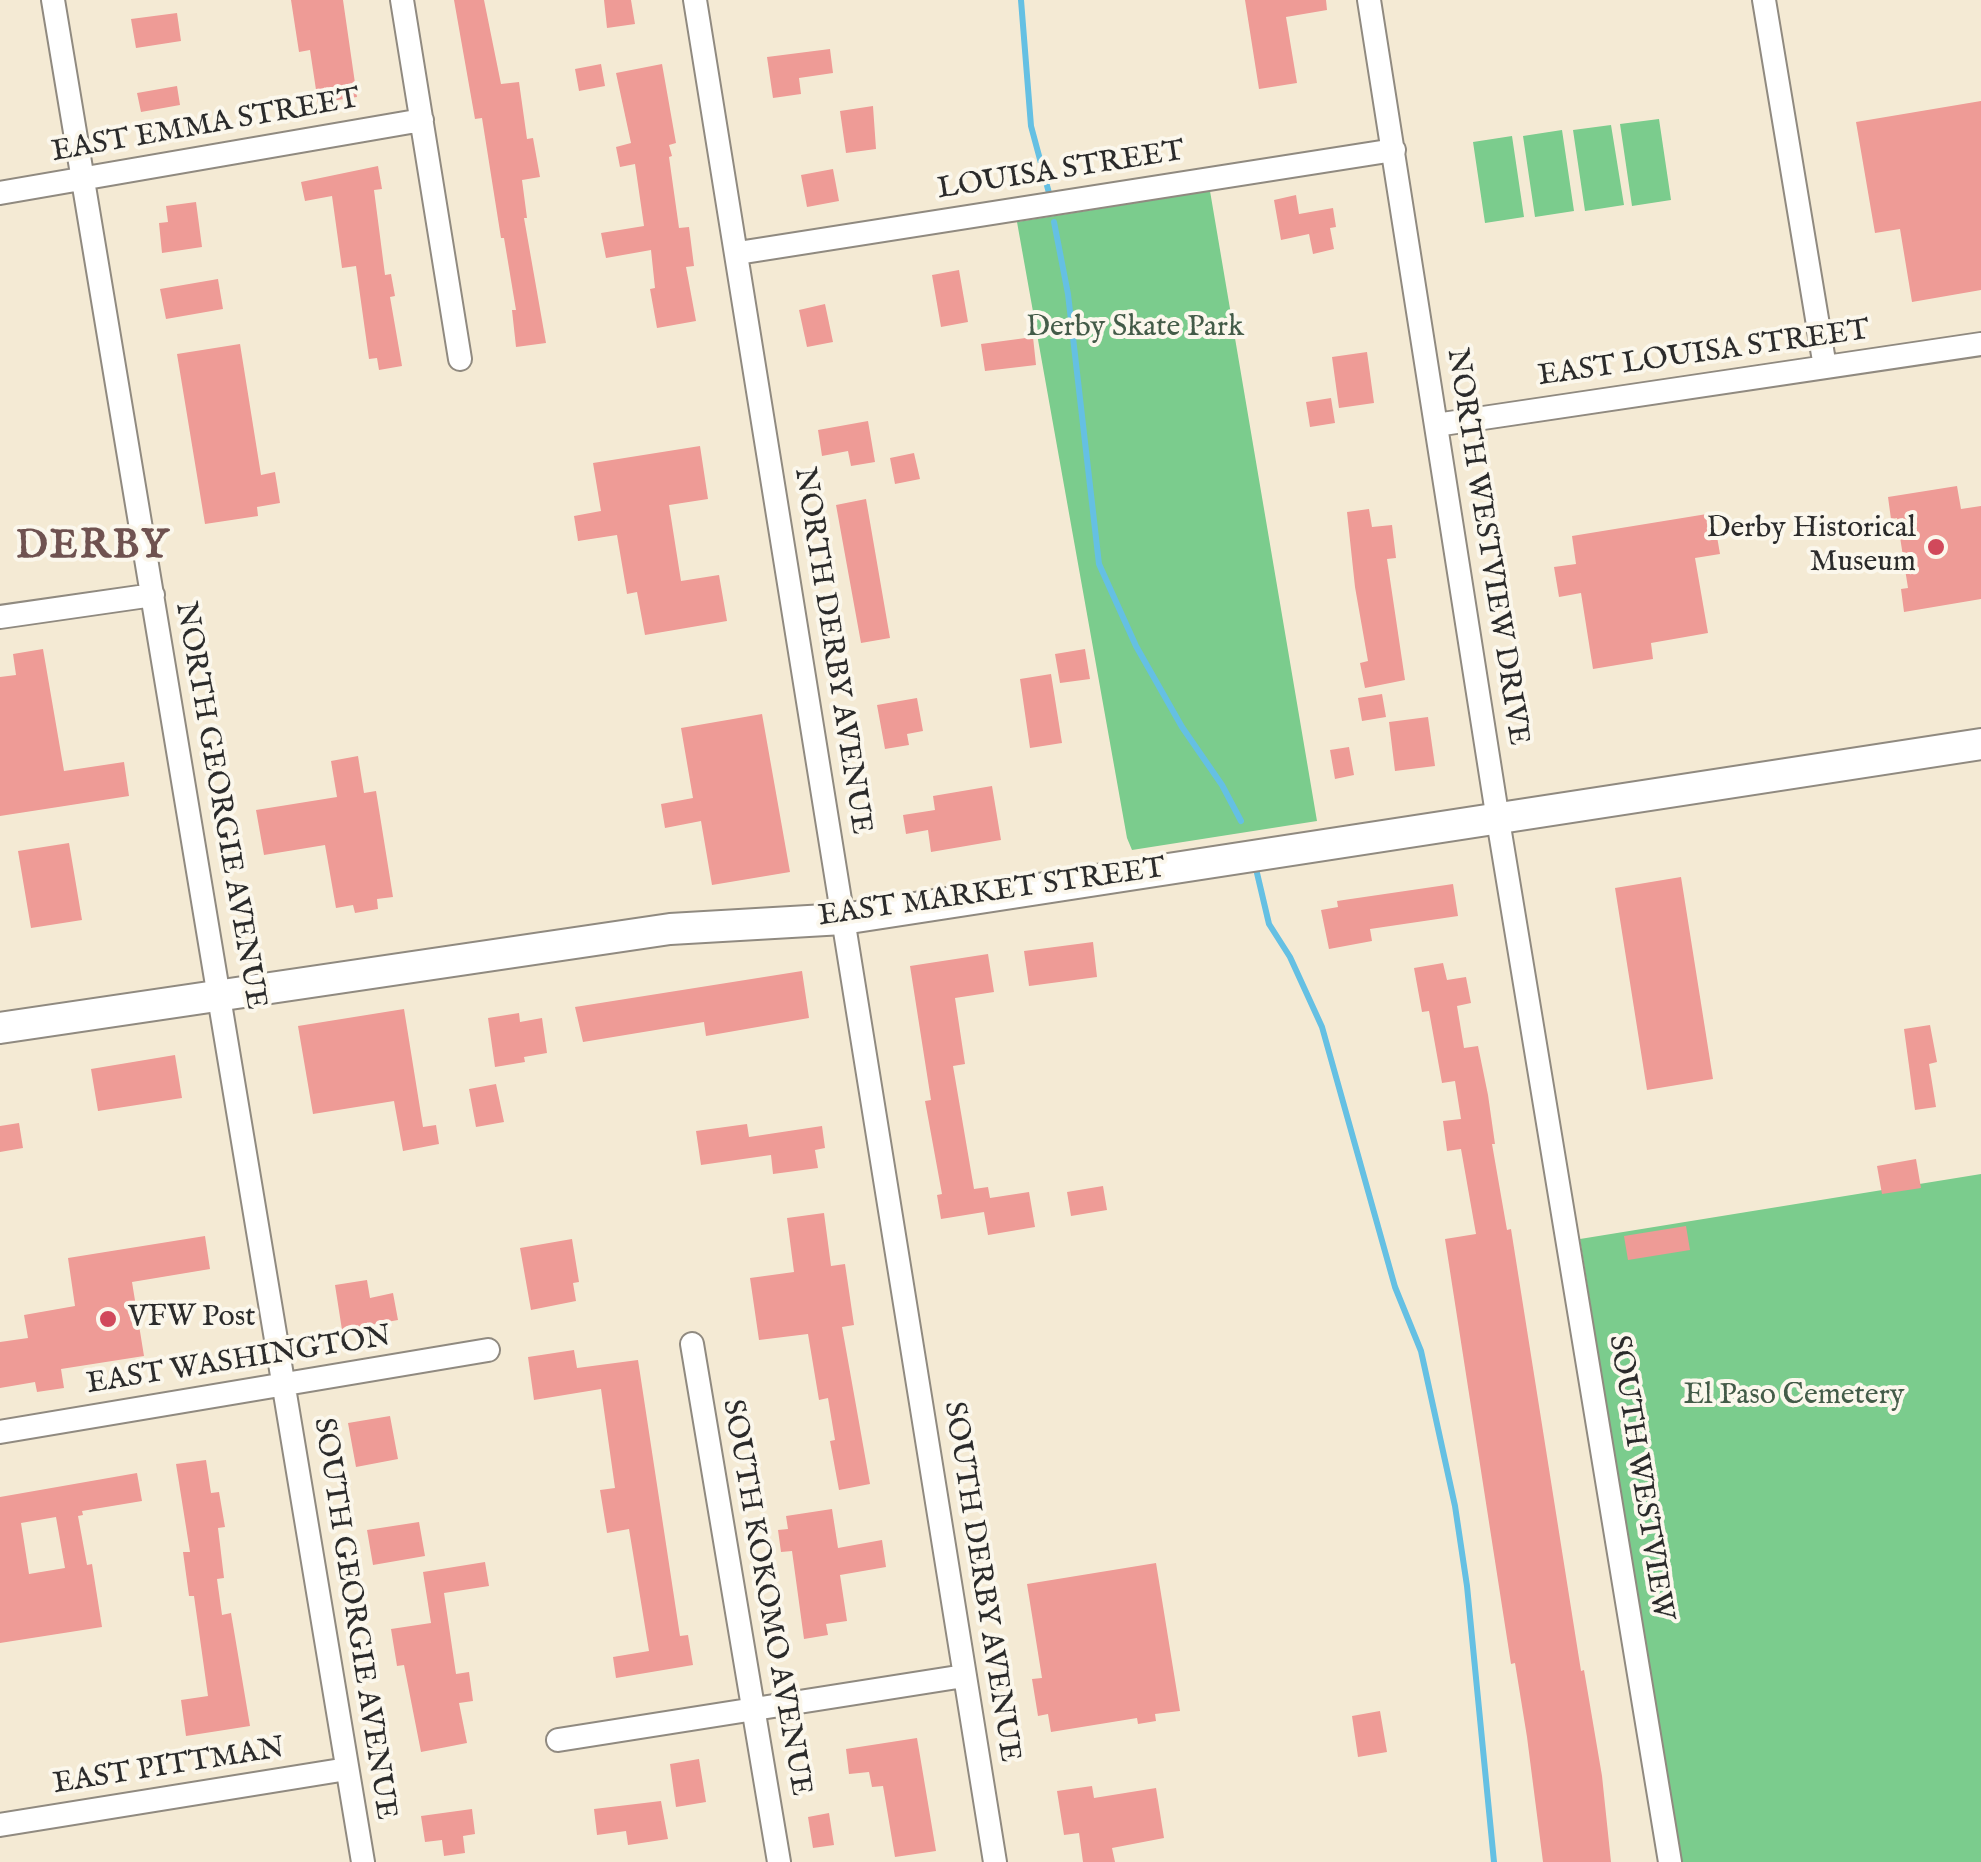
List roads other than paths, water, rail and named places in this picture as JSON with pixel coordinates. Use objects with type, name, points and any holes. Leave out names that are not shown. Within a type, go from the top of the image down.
[{"type":"street","name":"NORTH GEORGIE AVENUE","points":[[54,0],[284,1386]]},
{"type":"street","points":[[402,0],[460,360]]},
{"type":"street","name":"NORTH DERBY AVENUE","points":[[695,0],[905,1312]]},
{"type":"street","name":"NORTH WESTVIEW DRIVE","points":[[1369,0],[1544,1104]]},
{"type":"street","points":[[1764,0],[1825,368]]},
{"type":"street","name":"EAST EMMA STREET","points":[[0,193],[422,120]]},
{"type":"street","name":"LOUISA STREET","points":[[738,254],[1394,150]]},
{"type":"street","name":"EAST LOUISA STREET","points":[[1436,425],[1981,344]]},
{"type":"street","points":[[0,617],[153,595]]},
{"type":"street","name":"EAST MARKET STREET","points":[[0,1028],[670,930],[843,919],[1981,744]]},
{"type":"street","name":"SOUTH WESTVIEW","points":[[1544,1104],[1574,1264],[1670,1862]]},
{"type":"street","name":"SOUTH DERBY AVENUE","points":[[905,1312],[994,1862]]},
{"type":"street","name":"SOUTH KOKOMO AVENUE","points":[[692,1344],[779,1862]]},
{"type":"street","name":"EAST WASHINGTON","points":[[0,1432],[488,1350]]},
{"type":"street","name":"SOUTH GEORGIE AVENUE","points":[[284,1386],[363,1862]]},
{"type":"street","points":[[558,1740],[964,1676]]},
{"type":"street","name":"EAST PITTMAN","points":[[0,1825],[347,1769]]},
{"type":"waterway","points":[[1021,0],[1031,126],[1049,193]]},
{"type":"waterway","points":[[1054,222],[1068,294],[1099,564],[1136,646],[1241,821]]},
{"type":"waterway","points":[[1257,873],[1269,924],[1290,957],[1322,1027],[1395,1287],[1421,1351],[1455,1506],[1467,1586],[1494,1862]]},
{"type":"place","name":"Derby Historical Museum","points":[[1936,547]]},
{"type":"place","name":"VFW Post","points":[[108,1319]]},
{"type":"district","name":"DERBY","points":[[93,549]]},
{"type":"park label","name":"Derby Skate Park","points":[[1135,329]]},
{"type":"park label","name":"El Paso Cemetery","points":[[1794,1397]]}]
